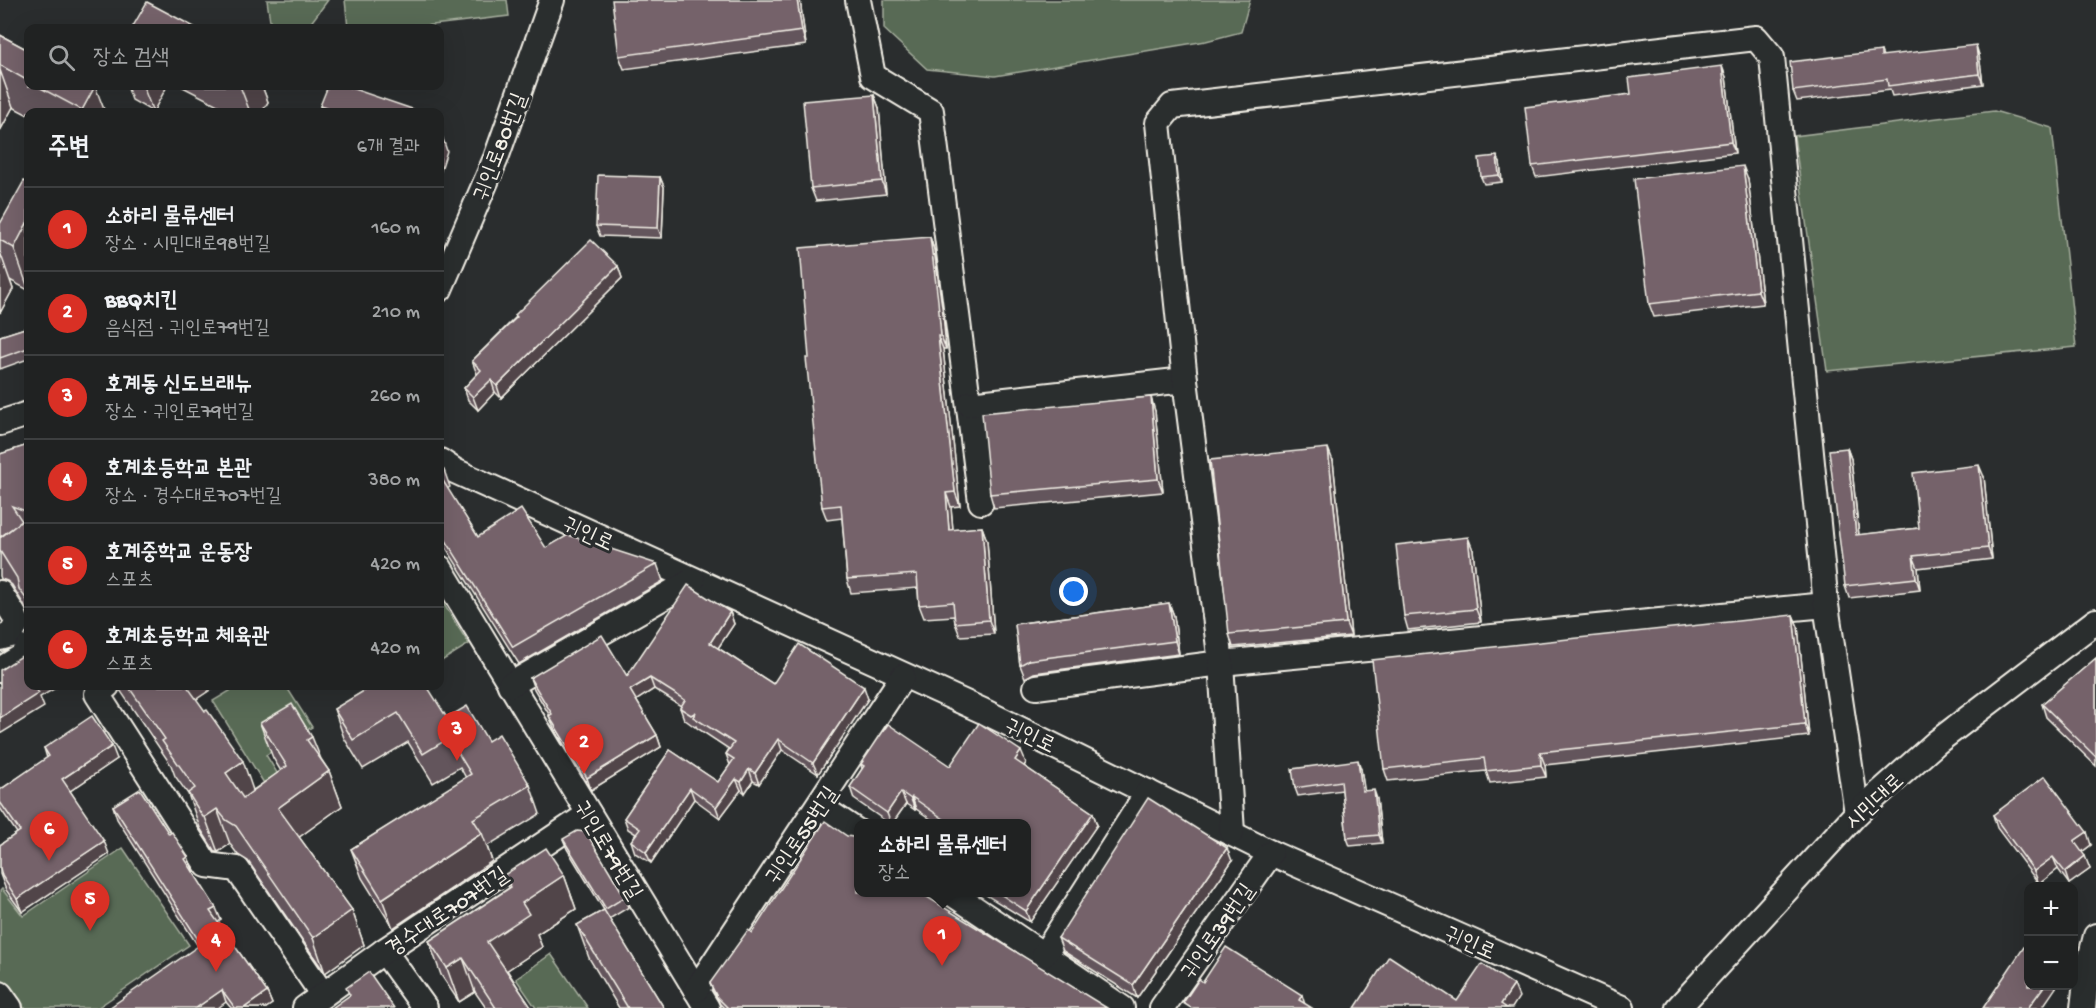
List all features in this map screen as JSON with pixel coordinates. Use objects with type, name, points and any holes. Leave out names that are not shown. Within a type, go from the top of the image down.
[{"type":"street","name":"귀인로80번길","points":[[444,280],[496,158],[552,0]]},
{"type":"street","points":[[858,0],[873,76],[931,111],[981,502]]},
{"type":"street","points":[[1232,832],[1221,663],[1185,380],[1158,123],[1172,106],[1756,38],[1772,57],[1826,605],[1857,813]]},
{"type":"street","points":[[969,404],[1185,380]]},
{"type":"street","points":[[0,423],[24,415]]},
{"type":"street","name":"귀인로","points":[[444,464],[455,471],[983,711],[1271,853],[1623,1008]]},
{"type":"street","name":"귀인로79번길","points":[[444,575],[701,999]]},
{"type":"street","points":[[510,685],[693,580]]},
{"type":"street","points":[[0,592],[23,630],[0,638]]},
{"type":"street","points":[[1036,687],[1221,663],[1826,605]]},
{"type":"street","name":"시민대로","points":[[1678,1008],[1857,813],[1937,742],[2096,621]]},
{"type":"street","points":[[0,670],[24,653]]},
{"type":"street","name":"귀인로55번길","points":[[701,999],[819,806],[903,676]]},
{"type":"street","points":[[102,690],[97,694],[207,866],[237,869],[314,1001]]},
{"type":"street","points":[[1044,955],[1149,792]]},
{"type":"street","points":[[819,806],[854,828]]},
{"type":"street","name":"경수대로707번길","points":[[314,1001],[384,951],[589,814]]},
{"type":"street","name":"귀인로39번길","points":[[1162,1008],[1271,853]]},
{"type":"street","points":[[957,897],[1122,1008]]},
{"type":"street","points":[[2083,1008],[2087,972],[2096,936]]},
{"type":"street","points":[[384,951],[425,1008]]},
{"type":"street","points":[[0,994],[10,1008]]},
{"type":"green space","points":[[267,0],[328,0],[310,24],[270,24]]},
{"type":"green space","points":[[345,0],[507,0],[509,16],[441,24],[348,24]]},
{"type":"green space","points":[[884,0],[1250,0],[1241,32],[1206,41],[995,76],[927,69],[884,29]]},
{"type":"green space","points":[[1994,111],[2052,128],[2076,347],[1827,371],[1794,136]]},
{"type":"green space","points":[[444,604],[469,644],[444,660]]},
{"type":"green space","points":[[231,690],[289,690],[312,727],[266,755],[289,792],[275,801],[213,701]]},
{"type":"green space","points":[[123,848],[189,945],[97,1008],[16,1008],[0,982],[0,891],[2,889],[23,916]]},
{"type":"green space","points":[[551,954],[588,1008],[536,1008],[516,979]]},
{"type":"building","points":[[612,0],[797,0],[802,31],[619,56]]},
{"type":"building","points":[[147,2],[188,24],[134,24]]},
{"type":"building","points":[[0,35],[24,48],[24,79],[0,65]]},
{"type":"building","points":[[1976,45],[1979,74],[1888,86],[1887,79],[1793,91],[1790,62],[1881,51],[1881,56]]},
{"type":"building","points":[[1722,66],[1731,142],[1532,166],[1525,107],[1631,94],[1629,78]]},
{"type":"building","points":[[44,90],[93,90],[83,108],[78,108]]},
{"type":"building","points":[[326,90],[357,90],[409,108],[326,108],[320,106]]},
{"type":"building","points":[[874,95],[882,181],[811,188],[803,101]]},
{"type":"building","points":[[1497,156],[1499,175],[1481,177],[1479,158]]},
{"type":"building","points":[[1743,166],[1758,291],[1649,304],[1634,179]]},
{"type":"building","points":[[598,175],[660,177],[658,228],[596,226]]},
{"type":"building","points":[[24,181],[24,229],[14,248],[0,240],[0,224]]},
{"type":"building","points":[[930,237],[938,300],[941,336],[938,336],[955,492],[946,493],[949,530],[982,527],[989,620],[955,623],[953,602],[919,605],[917,574],[847,579],[841,505],[822,507],[806,358],[809,358],[800,248]]},
{"type":"building","points":[[591,240],[618,266],[497,386],[491,380],[473,397],[464,388],[481,370],[472,361]]},
{"type":"building","points":[[24,328],[24,349],[0,358],[0,336]]},
{"type":"building","points":[[1151,397],[1158,479],[990,494],[982,413]]},
{"type":"building","points":[[24,446],[24,510],[12,506],[22,521],[0,537],[0,454]]},
{"type":"building","points":[[1328,448],[1346,623],[1229,634],[1210,460]]},
{"type":"building","points":[[1847,448],[1856,535],[1919,528],[1913,473],[1979,465],[1988,548],[1913,556],[1916,578],[1845,586],[1829,450]]},
{"type":"building","points":[[444,482],[478,537],[521,509],[546,548],[568,535],[657,564],[513,647],[444,537]]},
{"type":"building","points":[[24,519],[24,596],[19,589],[17,578],[0,551],[0,538]]},
{"type":"building","points":[[1468,537],[1476,609],[1404,616],[1396,545]]},
{"type":"building","points":[[688,585],[730,612],[710,643],[773,684],[799,644],[864,687],[813,763],[778,739],[755,773],[749,769],[741,782],[736,779],[716,807],[690,788],[646,852],[631,841],[640,829],[624,818],[670,750],[718,782],[734,759],[726,754],[734,743],[693,717],[696,712],[691,715],[680,708],[685,700],[650,678],[630,690],[657,735],[587,778],[549,716],[552,714],[530,678],[602,635],[627,676]]},
{"type":"building","points":[[1169,603],[1175,641],[1029,660],[1020,665],[1015,624]]},
{"type":"building","points":[[1793,615],[1805,724],[1540,752],[1541,765],[1486,771],[1484,758],[1384,769],[1372,660]]},
{"type":"building","points":[[24,655],[24,690],[37,690],[39,693],[0,718],[0,670]]},
{"type":"building","points":[[2096,658],[2096,757],[2042,704]]},
{"type":"building","points":[[131,690],[190,690],[243,761],[226,773],[243,798],[287,766],[260,723],[292,704],[312,737],[307,740],[329,771],[278,808],[352,910],[313,938],[236,826],[226,820],[217,809],[203,817],[188,793],[195,788],[162,741],[165,739]]},
{"type":"building","points":[[365,690],[430,690],[447,718],[467,706],[488,741],[499,734],[530,785],[473,819],[482,833],[382,899],[351,849],[471,774],[449,738],[423,754],[398,713],[353,740],[334,709]]},
{"type":"building","points":[[92,716],[112,746],[62,779],[104,841],[17,899],[2,876],[0,845],[20,831],[0,802],[0,790],[49,756],[44,748]]},
{"type":"building","points":[[979,723],[1021,751],[1015,760],[1093,813],[1026,911],[1005,897],[1031,897],[1031,819],[944,819],[901,792],[887,813],[850,787],[864,766],[861,764],[888,724],[950,766]]},
{"type":"building","points":[[1358,760],[1362,791],[1374,790],[1379,835],[1347,838],[1341,781],[1295,788],[1292,769]]},
{"type":"building","points":[[2045,776],[2087,832],[2074,841],[2085,856],[2065,872],[2053,857],[2034,871],[1993,815]]},
{"type":"building","points":[[140,789],[169,834],[172,832],[188,857],[185,859],[216,908],[210,911],[267,992],[244,1008],[235,1008],[222,990],[196,1008],[109,1008],[201,944],[113,806]]},
{"type":"building","points":[[1148,798],[1227,848],[1133,985],[1058,938]]},
{"type":"building","points":[[825,821],[847,836],[854,837],[854,897],[927,897],[1107,1008],[728,1008],[717,997],[710,983],[748,930],[752,933]]},
{"type":"building","points":[[577,831],[586,832],[625,897],[606,909],[563,839]]},
{"type":"building","points":[[546,848],[564,875],[522,903],[529,914],[487,942],[531,1007],[496,1008],[463,958],[447,968],[429,941],[511,887],[504,875]]},
{"type":"building","points":[[604,910],[664,1008],[628,1008],[577,925]]},
{"type":"building","points":[[1226,947],[1302,995],[1299,1000],[1312,1008],[1191,1008],[1183,1003],[1199,979],[1203,982]]},
{"type":"building","points":[[2024,947],[2024,990],[2041,990],[2028,1008],[1983,1008]]},
{"type":"building","points":[[1389,956],[1457,1001],[1482,964],[1514,985],[1501,1004],[1507,1008],[1355,1008]]},
{"type":"building","points":[[369,972],[394,1008],[332,1008],[350,995],[346,988]]},
{"type":"place","name":"호계동 신도브래뉴","points":[[457,761]]},
{"type":"place","name":"BBQ치킨","points":[[584,774]]},
{"type":"place","name":"호계초등학교 체육관","points":[[49,861]]},
{"type":"place","name":"호계중학교 운동장","points":[[90,931]]},
{"type":"place","name":"소하리 물류센터","points":[[942,966]]},
{"type":"place","name":"호계초등학교 본관","points":[[216,972]]}]
